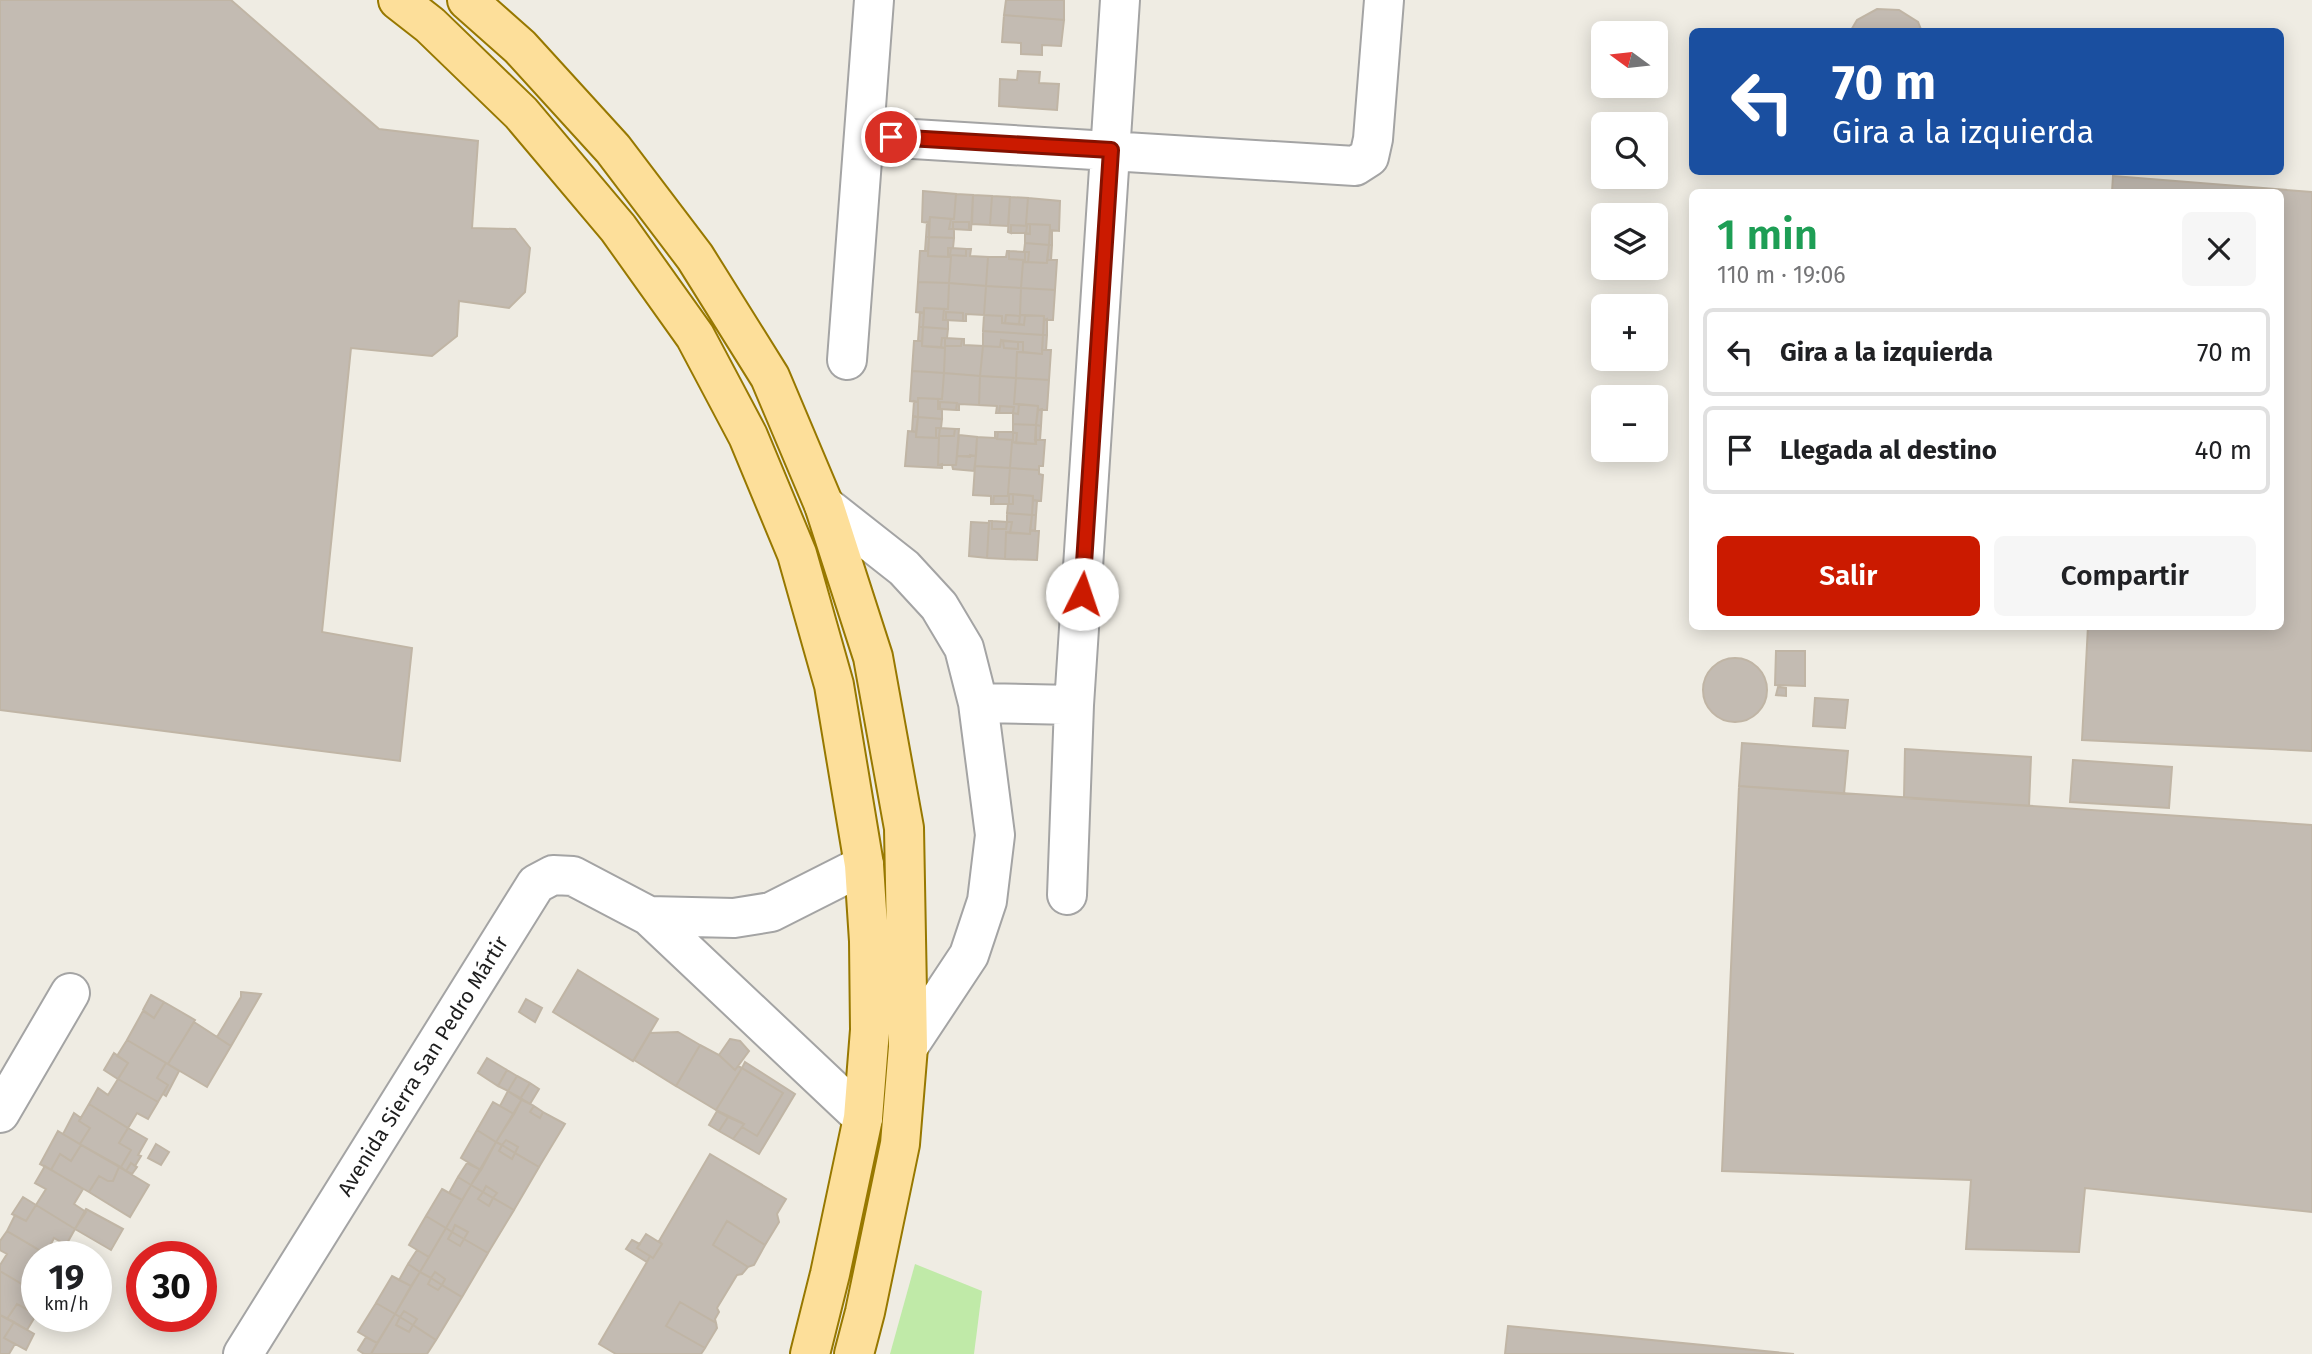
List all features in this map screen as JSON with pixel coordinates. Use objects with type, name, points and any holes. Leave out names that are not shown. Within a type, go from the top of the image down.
[{"type":"main road","points":[[398,0],[430,25],[521,113],[618,228],[695,336],[743,425],[797,554],[834,685],[864,866],[869,941],[870,1030],[863,1118],[810,1354]]},
{"type":"main road","points":[[467,0],[520,47],[613,149],[695,257],[770,377],[824,505],[873,657],[904,828],[908,1047],[900,1144],[854,1354]]},
{"type":"street","points":[[847,360],[874,0]]},
{"type":"street","points":[[1067,895],[1074,705],[1120,0]]},
{"type":"street","points":[[864,136],[1354,166],[1368,157],[1373,139],[1384,0]]},
{"type":"street","points":[[824,505],[904,568],[940,606],[964,648],[978,703],[995,835],[987,901],[969,955],[908,1047]]},
{"type":"street","points":[[978,703],[1074,705]]},
{"type":"street","name":"Avenida Sierra San Pedro Mártir","points":[[649,916],[734,918],[771,912],[864,866]]},
{"type":"street","name":"Avenida Sierra San Pedro Mártir","points":[[243,1354],[536,884],[553,875],[573,876],[649,916],[800,1055],[863,1118]]},
{"type":"street","points":[[0,1113],[70,993]]},
{"type":"green space","points":[[915,1264],[982,1291],[974,1354],[890,1354]]},
{"type":"building","points":[[0,0],[231,0],[379,129],[478,141],[472,228],[515,229],[530,248],[525,292],[509,308],[459,301],[457,336],[432,356],[351,348],[322,632],[412,648],[400,761],[0,710]]},
{"type":"building","points":[[1006,0],[1064,0],[1064,20],[1004,15]]},
{"type":"building","points":[[1877,9],[1899,10],[1918,22],[1920,28],[1852,28],[1857,20]]},
{"type":"building","points":[[1004,15],[1064,20],[1061,46],[1042,45],[1042,55],[1021,54],[1021,43],[1002,42]]},
{"type":"building","points":[[1018,71],[1040,72],[1039,83],[1059,84],[1057,110],[999,106],[1000,79],[1017,80]]},
{"type":"building","points":[[2113,176],[2275,189],[2112,189]]},
{"type":"building","points":[[2284,190],[2312,192],[2312,751],[2082,740],[2088,630],[2284,630]]},
{"type":"building","points":[[923,191],[956,194],[954,219],[930,217],[929,223],[922,222]]},
{"type":"building","points":[[956,194],[973,195],[971,230],[969,222],[953,222],[953,229],[949,229],[951,219],[954,219]]},
{"type":"building","points":[[973,195],[992,196],[990,225],[972,224]]},
{"type":"building","points":[[992,196],[1010,197],[1008,226],[990,225]]},
{"type":"building","points":[[1010,197],[1028,198],[1026,224],[1030,224],[1030,234],[1026,233],[1027,226],[1011,225],[1011,233],[1008,232]]},
{"type":"building","points":[[1028,198],[1060,201],[1059,231],[1050,230],[1050,225],[1026,224]]},
{"type":"building","points":[[930,217],[951,219],[949,229],[954,229],[954,238],[929,237]]},
{"type":"building","points":[[927,222],[929,223],[929,237],[926,237]]},
{"type":"building","points":[[953,222],[969,222],[969,230],[953,229]]},
{"type":"building","points":[[1030,224],[1050,225],[1049,245],[1025,243],[1025,233],[1030,234]]},
{"type":"building","points":[[1011,225],[1027,226],[1026,233],[1011,233]]},
{"type":"building","points":[[1050,230],[1052,231],[1052,245],[1049,245]]},
{"type":"building","points":[[926,237],[929,237],[928,251],[925,251]]},
{"type":"building","points":[[929,237],[954,238],[953,248],[948,248],[948,257],[928,256]]},
{"type":"building","points":[[1025,243],[1049,245],[1047,263],[1028,262],[1029,252],[1024,252]]},
{"type":"building","points":[[1049,245],[1052,245],[1051,260],[1047,260]]},
{"type":"building","points":[[948,248],[951,248],[950,255],[966,256],[966,249],[971,249],[970,256],[988,257],[986,286],[949,283],[951,257],[948,257]]},
{"type":"building","points":[[951,248],[966,249],[966,256],[950,255]]},
{"type":"building","points":[[920,251],[928,251],[928,256],[951,257],[949,283],[918,282]]},
{"type":"building","points":[[1007,251],[1009,259],[1025,260],[1025,252],[1029,252],[1028,262],[1023,262],[1021,288],[986,286],[988,257],[1006,257]]},
{"type":"building","points":[[1009,251],[1025,252],[1025,260],[1009,259]]},
{"type":"building","points":[[1047,260],[1057,260],[1055,290],[1021,288],[1023,262],[1047,263]]},
{"type":"building","points":[[918,282],[949,283],[948,309],[924,308],[924,313],[916,312]]},
{"type":"building","points":[[949,283],[986,286],[984,315],[966,314],[966,321],[963,321],[963,313],[946,312],[946,320],[943,320],[944,309],[948,309]]},
{"type":"building","points":[[986,286],[1021,288],[1020,315],[1025,315],[1024,325],[1019,324],[1020,316],[1006,315],[1005,323],[1002,323],[1002,316],[984,315]]},
{"type":"building","points":[[1021,288],[1055,290],[1053,320],[1044,320],[1044,316],[1020,315]]},
{"type":"building","points":[[924,308],[944,309],[943,320],[948,320],[948,329],[923,327]]},
{"type":"building","points":[[920,312],[924,313],[923,327],[919,327]]},
{"type":"building","points":[[946,312],[963,313],[963,321],[946,320]]},
{"type":"building","points":[[984,315],[1002,316],[1002,323],[1024,325],[1025,315],[1044,316],[1043,335],[983,331]]},
{"type":"building","points":[[1006,315],[1020,316],[1019,324],[1005,323]]},
{"type":"building","points":[[1047,319],[1047,335],[1043,335],[1044,320]]},
{"type":"building","points":[[919,327],[923,327],[922,341],[918,341]]},
{"type":"building","points":[[923,327],[948,329],[947,338],[942,338],[941,347],[922,346]]},
{"type":"building","points":[[983,331],[1043,335],[1042,354],[1023,352],[1023,342],[1001,340],[1000,347],[983,346]]},
{"type":"building","points":[[1043,335],[1047,335],[1046,350],[1042,350]]},
{"type":"building","points":[[942,338],[945,338],[945,346],[961,346],[964,339],[964,345],[983,346],[980,376],[944,373],[945,348],[941,347]]},
{"type":"building","points":[[945,338],[962,339],[961,346],[945,346]]},
{"type":"building","points":[[1001,340],[1004,348],[1018,349],[1018,342],[1023,342],[1023,352],[1017,352],[1016,378],[980,376],[983,346],[1000,347]]},
{"type":"building","points":[[914,341],[922,341],[922,346],[945,348],[944,373],[912,371]]},
{"type":"building","points":[[1003,341],[1018,342],[1018,349],[1004,348]]},
{"type":"building","points":[[1042,350],[1051,350],[1049,380],[1016,378],[1017,352],[1042,354]]},
{"type":"building","points":[[912,371],[944,373],[942,399],[918,398],[918,402],[910,401]]},
{"type":"building","points":[[944,373],[980,376],[979,405],[959,404],[959,410],[956,410],[957,403],[940,402],[938,409],[938,399],[942,399]]},
{"type":"building","points":[[980,376],[1016,378],[1014,404],[1019,404],[1018,414],[1013,413],[1014,407],[1000,406],[999,413],[996,413],[997,406],[979,405]]},
{"type":"building","points":[[1016,378],[1049,380],[1047,410],[1038,410],[1038,406],[1014,404]]},
{"type":"building","points":[[918,398],[938,399],[942,419],[918,417]]},
{"type":"building","points":[[914,401],[918,402],[918,417],[913,416]]},
{"type":"building","points":[[940,402],[957,403],[956,410],[940,409]]},
{"type":"building","points":[[1019,404],[1038,406],[1036,425],[1013,424],[1013,413],[1018,414]]},
{"type":"building","points":[[1000,406],[1014,407],[1013,413],[999,413]]},
{"type":"building","points":[[1042,409],[1041,426],[1036,425],[1038,410]]},
{"type":"building","points":[[913,416],[918,417],[916,432],[912,431]]},
{"type":"building","points":[[918,417],[942,419],[941,428],[936,428],[936,438],[916,437]]},
{"type":"building","points":[[1013,424],[1036,425],[1036,444],[1016,443],[1017,433],[1013,433]]},
{"type":"building","points":[[1036,425],[1041,426],[1040,440],[1035,440]]},
{"type":"building","points":[[936,428],[940,428],[939,436],[954,436],[955,429],[959,429],[956,465],[938,465],[939,438],[936,438]]},
{"type":"building","points":[[940,428],[955,429],[954,436],[939,436]]},
{"type":"building","points":[[908,431],[916,432],[916,437],[939,438],[938,465],[942,464],[942,468],[905,466]]},
{"type":"building","points":[[995,432],[998,432],[997,439],[1013,440],[1013,432],[1017,433],[1016,443],[1012,442],[1010,468],[975,466],[977,437],[995,438]]},
{"type":"building","points":[[998,432],[1013,432],[1013,440],[997,439]]},
{"type":"building","points":[[959,435],[977,437],[976,456],[957,456]]},
{"type":"building","points":[[1035,440],[1045,440],[1043,466],[1039,466],[1039,470],[1010,468],[1012,442],[1036,444]]},
{"type":"building","points":[[957,456],[976,456],[974,471],[953,469],[952,465],[956,465]]},
{"type":"building","points":[[975,466],[1010,468],[1008,494],[1013,494],[1013,504],[1009,504],[1009,496],[994,496],[991,504],[991,496],[973,495]]},
{"type":"building","points":[[1010,468],[1039,470],[1039,474],[1043,475],[1041,501],[1033,500],[1033,496],[1008,494]]},
{"type":"building","points":[[1013,494],[1033,496],[1032,515],[1007,513],[1008,504],[1013,504]]},
{"type":"building","points":[[994,496],[1009,496],[1009,504],[993,504]]},
{"type":"building","points":[[1033,500],[1037,501],[1036,515],[1032,515]]},
{"type":"building","points":[[1007,513],[1032,515],[1030,534],[1010,533],[1012,522],[1007,522]]},
{"type":"building","points":[[1032,515],[1036,515],[1035,531],[1030,530]]},
{"type":"building","points":[[989,521],[992,521],[992,529],[1006,529],[1007,522],[1012,522],[1010,533],[1006,532],[1005,559],[987,558]]},
{"type":"building","points":[[992,521],[1007,522],[1006,529],[992,529]]},
{"type":"building","points":[[971,522],[989,523],[987,558],[969,556]]},
{"type":"building","points":[[1030,530],[1039,531],[1037,560],[1005,559],[1006,532],[1030,534]]},
{"type":"building","points":[[1776,651],[1805,651],[1805,686],[1775,685]]},
{"type":"building","points":[[1735,658],[1747,660],[1758,667],[1765,678],[1765,702],[1758,713],[1747,720],[1735,722],[1723,720],[1712,713],[1705,702],[1703,690],[1705,678],[1712,667],[1723,660]]},
{"type":"building","points":[[1778,687],[1786,688],[1786,696],[1776,695]]},
{"type":"building","points":[[1815,698],[1848,700],[1845,728],[1813,726]]},
{"type":"building","points":[[1742,743],[1848,751],[1844,794],[1739,786]]},
{"type":"building","points":[[1905,749],[2031,757],[2029,806],[1904,798]]},
{"type":"building","points":[[2073,760],[2172,767],[2169,808],[2070,802]]},
{"type":"building","points":[[1739,786],[2312,825],[2312,1212],[2085,1188],[2079,1252],[1966,1249],[1971,1180],[1722,1171]]},
{"type":"building","points":[[578,970],[658,1019],[633,1061],[553,1012]]},
{"type":"building","points":[[241,992],[261,994],[231,1046],[217,1037],[241,997]]},
{"type":"building","points":[[151,995],[164,1002],[154,1018],[143,1010]]},
{"type":"building","points":[[526,999],[542,1008],[535,1022],[519,1012]]},
{"type":"building","points":[[164,1002],[195,1020],[168,1064],[127,1040],[143,1011],[154,1018]]},
{"type":"building","points":[[194,1022],[231,1046],[207,1087],[168,1064]]},
{"type":"building","points":[[678,1032],[700,1045],[676,1086],[634,1060],[650,1033]]},
{"type":"building","points":[[730,1039],[740,1041],[749,1051],[735,1070],[719,1055]]},
{"type":"building","points":[[127,1040],[166,1063],[157,1078],[168,1085],[158,1102],[118,1079],[128,1063],[117,1056]]},
{"type":"building","points":[[700,1045],[719,1055],[735,1070],[738,1066],[742,1068],[716,1110],[676,1086]]},
{"type":"building","points":[[114,1053],[128,1063],[118,1079],[104,1070]]},
{"type":"building","points":[[487,1058],[507,1070],[498,1086],[478,1073]]},
{"type":"building","points":[[745,1062],[795,1094],[759,1154],[733,1139],[742,1127],[757,1136],[783,1093],[742,1068]]},
{"type":"building","points":[[166,1063],[179,1071],[166,1096],[163,1094],[168,1085],[157,1078]]},
{"type":"building","points":[[742,1068],[783,1093],[757,1136],[742,1127],[744,1124],[741,1122],[716,1110]]},
{"type":"building","points":[[507,1070],[517,1076],[508,1091],[498,1086]]},
{"type":"building","points":[[517,1076],[530,1083],[520,1099],[508,1091]]},
{"type":"building","points":[[118,1079],[158,1102],[148,1119],[137,1113],[128,1128],[89,1104],[98,1088],[108,1095]]},
{"type":"building","points":[[530,1083],[539,1089],[530,1104],[520,1099]]},
{"type":"building","points":[[508,1091],[522,1099],[514,1114],[500,1106]]},
{"type":"building","points":[[522,1099],[534,1106],[530,1112],[540,1118],[543,1112],[565,1124],[539,1167],[515,1153],[518,1147],[506,1140],[502,1145],[496,1142]]},
{"type":"building","points":[[493,1102],[514,1114],[496,1142],[477,1130]]},
{"type":"building","points":[[89,1104],[128,1128],[119,1143],[131,1150],[121,1167],[80,1144],[90,1128],[79,1121]]},
{"type":"building","points":[[534,1106],[543,1112],[540,1118],[530,1112]]},
{"type":"building","points":[[717,1111],[728,1117],[719,1131],[709,1125]]},
{"type":"building","points":[[74,1113],[81,1118],[79,1121],[90,1128],[80,1144],[63,1134]]},
{"type":"building","points":[[728,1117],[744,1124],[733,1139],[719,1131]]},
{"type":"building","points":[[128,1128],[147,1139],[135,1166],[131,1163],[126,1171],[121,1167],[131,1150],[119,1143]]},
{"type":"building","points":[[477,1130],[496,1142],[481,1170],[461,1158]]},
{"type":"building","points":[[58,1131],[81,1145],[71,1161],[60,1154],[51,1170],[40,1164]]},
{"type":"building","points":[[506,1140],[518,1147],[515,1153],[502,1145]]},
{"type":"building","points":[[496,1142],[502,1145],[499,1151],[512,1159],[515,1153],[539,1167],[514,1210],[493,1198],[497,1193],[486,1186],[483,1192],[471,1185]]},
{"type":"building","points":[[156,1144],[169,1152],[161,1165],[148,1158]]},
{"type":"building","points":[[81,1145],[119,1167],[113,1181],[99,1176],[89,1192],[51,1170],[60,1154],[71,1161]]},
{"type":"building","points":[[502,1145],[515,1153],[512,1159],[499,1151]]},
{"type":"building","points":[[710,1154],[786,1199],[777,1214],[779,1222],[765,1245],[727,1221],[713,1245],[748,1267],[742,1274],[737,1275],[717,1308],[719,1312],[716,1323],[680,1302],[666,1326],[705,1348],[701,1354],[616,1354],[599,1344],[650,1256],[653,1258],[662,1244],[659,1241]]},
{"type":"building","points":[[131,1163],[137,1167],[132,1174],[126,1171]]},
{"type":"building","points":[[467,1163],[481,1170],[471,1185],[458,1177]]},
{"type":"building","points":[[45,1166],[83,1189],[74,1204],[86,1212],[75,1229],[36,1205],[46,1189],[35,1183]]},
{"type":"building","points":[[119,1167],[149,1185],[130,1217],[89,1192],[99,1176],[113,1181]]},
{"type":"building","points":[[458,1177],[471,1185],[462,1200],[449,1193]]},
{"type":"building","points":[[471,1185],[483,1192],[478,1199],[489,1206],[493,1198],[514,1210],[488,1253],[464,1239],[468,1232],[455,1225],[452,1232],[446,1228]]},
{"type":"building","points":[[486,1186],[497,1193],[493,1198],[483,1192]]},
{"type":"building","points":[[442,1189],[462,1200],[446,1228],[426,1216]]},
{"type":"building","points":[[483,1192],[493,1198],[489,1206],[478,1199]]},
{"type":"building","points":[[23,1197],[36,1205],[26,1221],[12,1214]]},
{"type":"building","points":[[36,1205],[75,1229],[68,1241],[54,1238],[52,1241],[24,1241],[7,1231],[15,1215],[26,1221]]},
{"type":"building","points":[[86,1209],[123,1229],[112,1248],[112,1241],[96,1241],[75,1229]]},
{"type":"building","points":[[426,1216],[446,1228],[429,1257],[409,1245]]},
{"type":"building","points":[[727,1221],[765,1245],[754,1265],[748,1267],[713,1245]]},
{"type":"building","points":[[455,1225],[468,1232],[464,1239],[452,1232]]},
{"type":"building","points":[[446,1228],[452,1232],[448,1239],[460,1246],[464,1239],[488,1253],[462,1297],[442,1285],[445,1279],[435,1272],[431,1278],[420,1272]]},
{"type":"building","points":[[7,1231],[24,1241],[21,1241],[21,1283],[0,1271],[0,1265],[7,1254],[0,1250],[0,1241]]},
{"type":"building","points":[[452,1232],[464,1239],[460,1246],[448,1239]]},
{"type":"building","points":[[646,1234],[662,1244],[653,1258],[637,1248]]},
{"type":"building","points":[[632,1240],[640,1244],[637,1248],[650,1256],[647,1262],[626,1249]]},
{"type":"building","points":[[417,1250],[429,1257],[420,1272],[408,1264]]},
{"type":"building","points":[[408,1264],[420,1272],[411,1286],[399,1280]]},
{"type":"building","points":[[0,1271],[21,1283],[21,1306],[17,1304],[7,1319],[0,1315]]},
{"type":"building","points":[[420,1272],[431,1278],[428,1284],[438,1290],[442,1285],[462,1297],[436,1340],[413,1325],[417,1319],[404,1311],[400,1317],[395,1314]]},
{"type":"building","points":[[435,1272],[445,1279],[442,1285],[431,1278]]},
{"type":"building","points":[[392,1276],[411,1286],[395,1314],[376,1303]]},
{"type":"building","points":[[431,1278],[442,1285],[438,1290],[428,1284]]},
{"type":"building","points":[[680,1302],[716,1323],[717,1328],[705,1348],[666,1326]]},
{"type":"building","points":[[376,1303],[395,1314],[377,1343],[358,1332]]},
{"type":"building","points":[[17,1304],[21,1306],[21,1327],[7,1319]]},
{"type":"building","points":[[404,1311],[417,1319],[413,1325],[400,1317]]},
{"type":"building","points":[[395,1314],[400,1317],[396,1325],[409,1332],[413,1325],[436,1340],[427,1354],[371,1354]]},
{"type":"building","points":[[0,1315],[14,1322],[4,1338],[15,1344],[9,1354],[0,1354]]},
{"type":"building","points":[[400,1317],[413,1325],[409,1332],[396,1325]]},
{"type":"building","points":[[14,1322],[21,1326],[21,1332],[34,1334],[26,1350],[4,1338]]},
{"type":"building","points":[[1508,1326],[1794,1354],[1505,1354]]},
{"type":"building","points":[[366,1337],[377,1343],[371,1354],[358,1350]]},
{"type":"route","points":[[891,137],[1111,150],[1082,594]]}]
